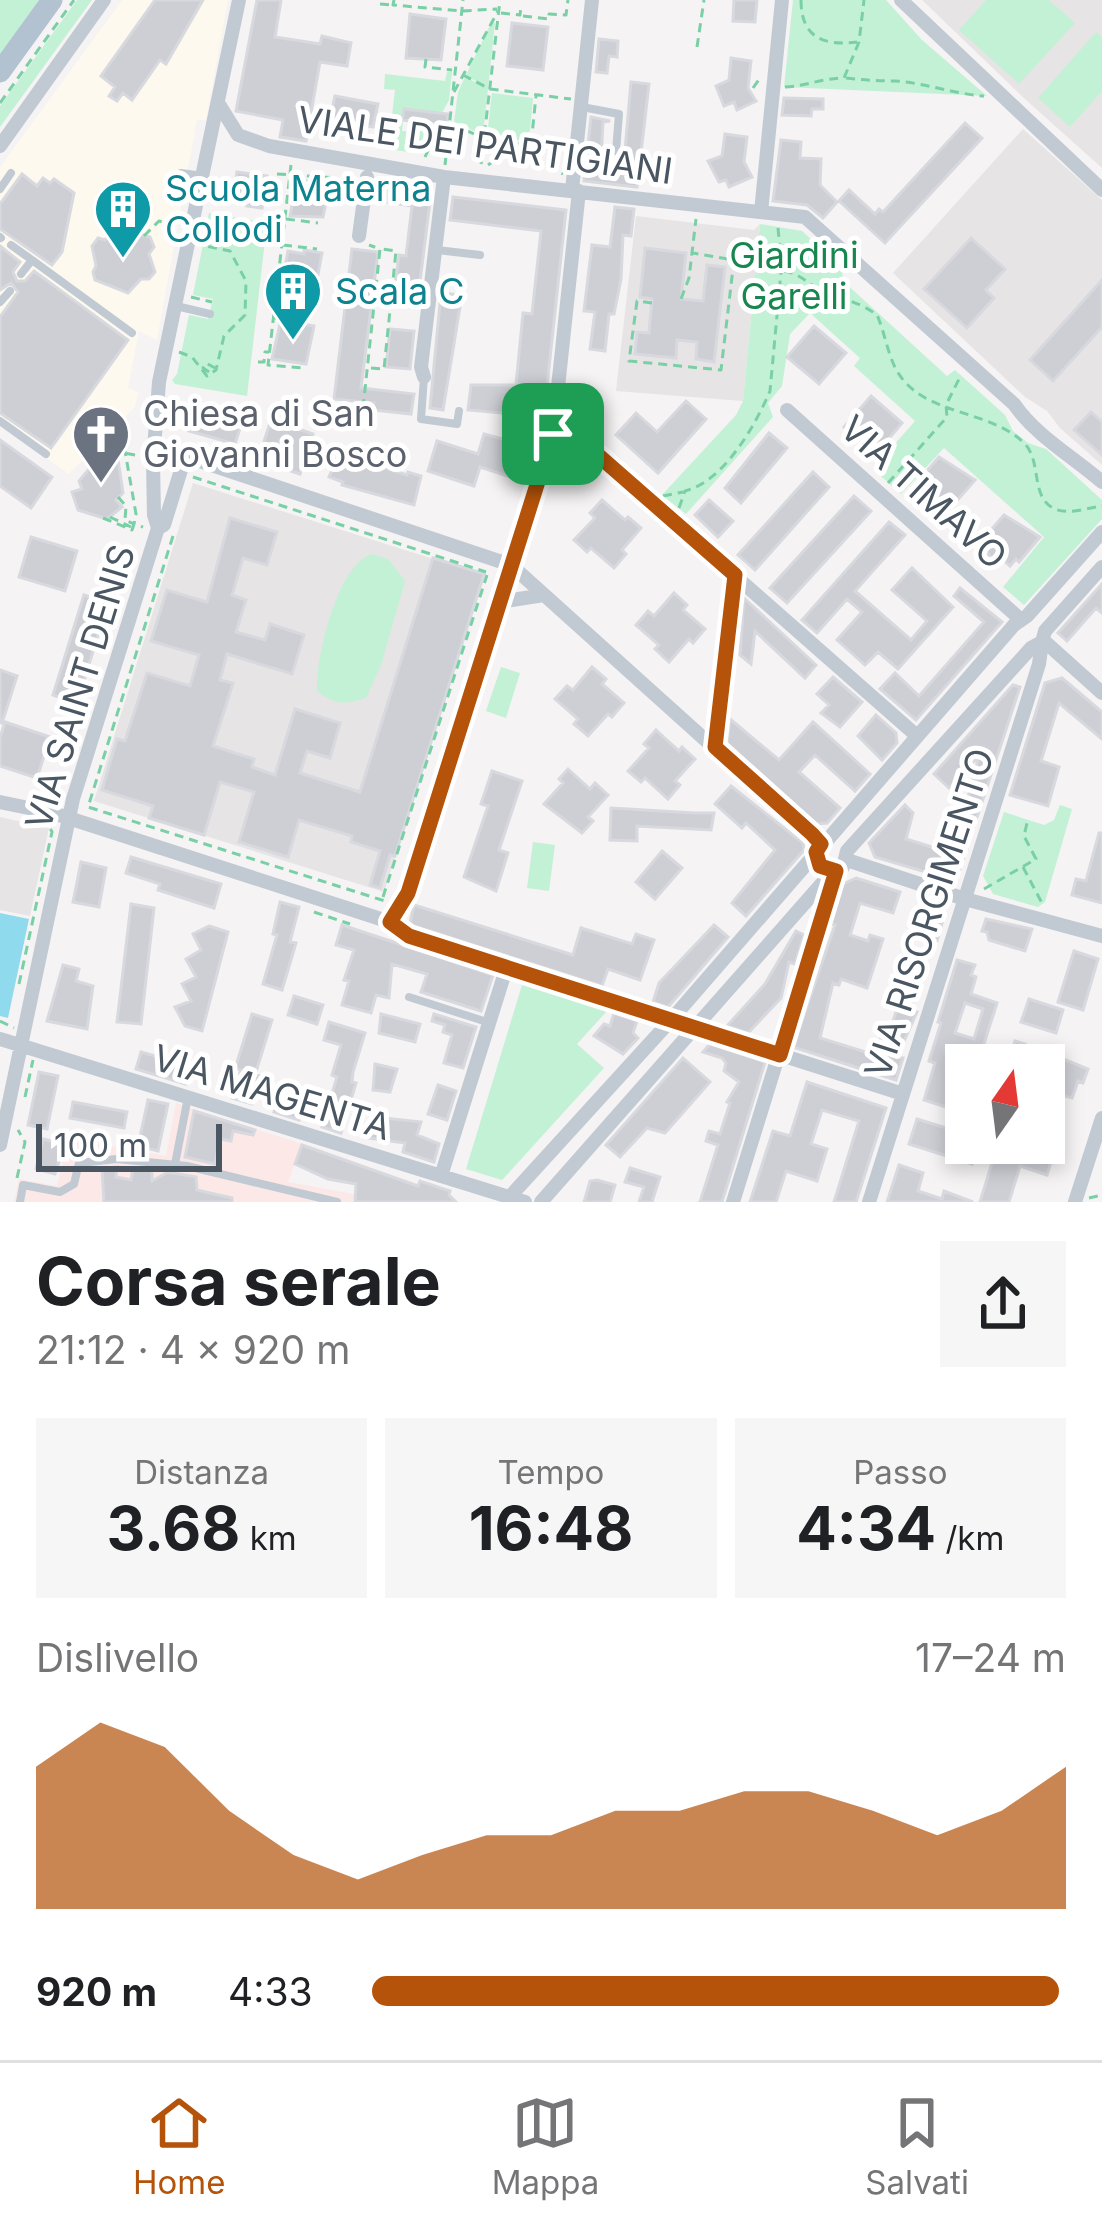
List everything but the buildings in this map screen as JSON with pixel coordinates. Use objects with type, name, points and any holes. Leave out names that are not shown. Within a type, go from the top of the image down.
[{"type":"main road","points":[[1,72],[52,0]]},
{"type":"street","points":[[0,146],[104,0]]},
{"type":"street","points":[[151,527],[159,382],[183,302],[239,0]]},
{"type":"street","points":[[390,922],[408,893],[553,434],[576,190],[577,103],[592,0]]},
{"type":"street","points":[[761,212],[782,0]]},
{"type":"street","points":[[901,0],[1102,190]]},
{"type":"street","name":"VIALE DEI PARTIGIANI","points":[[220,106],[230,127],[246,140],[444,177],[805,218],[1013,404],[1033,430],[1055,441],[1102,482]]},
{"type":"street","points":[[359,236],[367,177]]},
{"type":"street","points":[[424,377],[444,177]]},
{"type":"street","name":"VIA TIMAVO","points":[[788,410],[1020,622]]},
{"type":"street","points":[[553,434],[583,442],[917,736]]},
{"type":"street","points":[[153,462],[160,453],[176,453],[511,565],[821,845],[843,844],[841,863],[733,1202]]},
{"type":"street","name":"VIA SAINT DENIS","points":[[0,1145],[69,818],[151,527],[164,525],[181,470],[176,453]]},
{"type":"street","points":[[513,1200],[917,736],[1102,532]]},
{"type":"street","points":[[541,1202],[1102,567]]},
{"type":"street","points":[[715,747],[735,575]]},
{"type":"street","points":[[499,602],[544,595]]},
{"type":"street","points":[[1020,622],[1038,619],[1040,640],[1102,693]]},
{"type":"street","points":[[1020,622],[1016,642],[1040,640]]},
{"type":"street","name":"VIA RISORGIMENTO","points":[[869,1202],[971,894],[1039,664],[1040,640]]},
{"type":"street","points":[[0,802],[69,818],[390,922],[409,936],[903,1094]]},
{"type":"street","points":[[821,845],[820,866],[841,863],[971,894],[1102,936]]},
{"type":"street","points":[[803,905],[822,918]]},
{"type":"street","points":[[441,1176],[507,966]]},
{"type":"street","name":"VIA MAGENTA","points":[[5,1033],[21,1045],[513,1200]]},
{"type":"street","points":[[1075,1202],[1102,1118]]},
{"type":"lane","points":[[577,103],[620,114],[616,151]]},
{"type":"lane","points":[[0,189],[11,173]]},
{"type":"lane","points":[[181,173],[204,176]]},
{"type":"lane","points":[[11,245],[132,333]]},
{"type":"lane","points":[[435,250],[480,255]]},
{"type":"lane","points":[[21,274],[32,260]]},
{"type":"lane","points":[[183,302],[210,314]]},
{"type":"lane","points":[[424,377],[421,419],[457,424],[459,411]]},
{"type":"lane","points":[[0,421],[46,454]]},
{"type":"lane","points":[[409,997],[489,1022]]},
{"type":"lane","points":[[175,1164],[188,1096]]},
{"type":"lane","points":[[20,1202],[23,1185],[60,1192],[74,1184],[79,1162],[117,1159],[175,1164],[337,1202]]},
{"type":"path","points":[[0,103],[74,0]]},
{"type":"path","points":[[446,160],[463,0]]},
{"type":"path","points":[[481,164],[500,0]]},
{"type":"path","points":[[548,28],[549,14],[566,15],[568,0]]},
{"type":"path","points":[[698,47],[704,0]]},
{"type":"path","points":[[801,0],[803,22],[811,35],[830,46],[859,42]]},
{"type":"path","points":[[844,78],[859,42],[864,0]]},
{"type":"path","points":[[380,4],[549,19]]},
{"type":"path","points":[[521,6],[522,25]]},
{"type":"path","points":[[453,93],[499,11]]},
{"type":"path","points":[[426,59],[425,67],[456,71]]},
{"type":"path","points":[[463,75],[490,89],[577,103]]},
{"type":"path","points":[[753,88],[774,82],[801,86],[820,78],[844,78],[987,96]]},
{"type":"path","points":[[529,160],[536,94]]},
{"type":"path","points":[[450,123],[565,175]]},
{"type":"path","points":[[424,157],[435,135],[449,137]]},
{"type":"path","points":[[488,165],[532,135]]},
{"type":"path","points":[[292,159],[268,365],[304,368]]},
{"type":"path","points":[[277,174],[337,178]]},
{"type":"path","points":[[681,299],[689,278],[696,219]]},
{"type":"path","points":[[284,220],[319,223]]},
{"type":"path","points":[[144,236],[159,221],[181,226]]},
{"type":"path","points":[[661,497],[701,487],[736,449],[770,391],[782,271],[778,225]]},
{"type":"path","points":[[359,236],[380,249],[396,251],[384,370],[368,367]]},
{"type":"path","points":[[282,243],[317,249]]},
{"type":"path","points":[[177,352],[192,357],[205,375],[215,370],[224,336],[244,315],[245,281],[230,251],[201,244]]},
{"type":"path","points":[[363,408],[380,249]]},
{"type":"path","points":[[652,303],[637,301],[629,361],[721,370],[734,260],[692,254]]},
{"type":"path","points":[[782,271],[795,272],[813,286],[878,315],[898,374],[909,387],[1011,432],[1029,448],[1046,503],[1068,512],[1102,506]]},
{"type":"path","points":[[266,290],[272,291],[273,278],[280,275]]},
{"type":"path","points":[[276,293],[313,295]]},
{"type":"path","points":[[183,302],[212,302]]},
{"type":"path","points":[[273,316],[308,322]]},
{"type":"path","points":[[258,362],[264,362],[269,352]]},
{"type":"path","points":[[209,373],[203,368],[206,363],[215,370]]},
{"type":"path","points":[[887,484],[947,417],[946,405],[964,371]]},
{"type":"path","points":[[112,451],[135,455]]},
{"type":"path","points":[[125,451],[136,514],[133,525]]},
{"type":"path","points":[[178,520],[88,807],[383,899],[486,572],[191,477]]},
{"type":"path","points":[[677,511],[686,491]]},
{"type":"path","points":[[118,497],[125,506],[125,520],[133,525]]},
{"type":"path","points":[[106,517],[102,521],[151,527]]},
{"type":"path","points":[[971,894],[1036,859],[1024,836],[1027,823]]},
{"type":"path","points":[[20,981],[50,826]]},
{"type":"path","points":[[256,860],[259,853]]},
{"type":"path","points":[[1023,867],[1047,912]]},
{"type":"path","points":[[0,1021],[5,1033]]},
{"type":"path","points":[[22,1107],[32,1062]]},
{"type":"path","points":[[16,1182],[25,1142],[17,1130]]},
{"type":"shaded area","points":[[122,0],[228,0],[206,120],[197,120],[157,340],[139,331],[128,388],[138,392],[135,407],[69,474],[0,425],[0,167]]},
{"type":"shaded area","points":[[922,0],[1102,0],[1102,168],[1026,100]]},
{"type":"shaded area","points":[[1023,129],[1102,200],[1102,465],[893,273]]},
{"type":"shaded area","points":[[636,216],[754,230],[760,224],[743,401],[616,391]]},
{"type":"shaded area","points":[[193,483],[484,575],[384,892],[94,801]]},
{"type":"shaded area","points":[[0,817],[49,828],[30,916],[0,910]]},
{"type":"shaded area","points":[[176,1103],[302,1144],[288,1182],[354,1194],[353,1202],[14,1202],[19,1179],[57,1186],[69,1138],[166,1156]]},
{"type":"green space","points":[[0,0],[39,0],[0,55]]},
{"type":"green space","points":[[77,0],[92,0],[0,127],[0,106]]},
{"type":"green space","points":[[793,0],[886,0],[922,40],[987,96],[784,87]]},
{"type":"green space","points":[[986,0],[1049,0],[1075,23],[1019,84],[959,30]]},
{"type":"green space","points":[[492,21],[483,135],[454,122],[465,77],[483,86],[466,75]]},
{"type":"green space","points":[[1096,32],[1102,37],[1102,91],[1070,127],[1038,98]]},
{"type":"green space","points":[[447,72],[452,72],[449,100],[442,113],[404,110],[402,131],[435,129],[423,154],[388,149],[395,90],[384,89],[385,74],[445,81]]},
{"type":"green space","points":[[492,93],[533,98],[530,131],[508,148],[487,136]]},
{"type":"green space","points":[[209,213],[267,223],[247,396],[172,380],[189,315],[208,319],[213,299],[193,295]]},
{"type":"green space","name":"Giardini Garelli","points":[[760,224],[802,231],[842,267],[843,281],[947,376],[955,370],[1005,415],[1013,431],[1046,449],[1102,500],[1102,519],[1024,605],[1003,587],[1044,537],[944,448],[901,494],[873,469],[915,421],[854,366],[860,358],[810,313],[790,334],[782,386],[768,403],[773,417],[686,514],[662,495],[736,415],[743,401]]},
{"type":"green space","points":[[371,554],[388,559],[405,581],[381,665],[366,698],[335,701],[317,691],[325,636],[348,576]]},
{"type":"green space","points":[[501,667],[520,673],[506,718],[486,711]]},
{"type":"green space","points":[[1060,805],[1072,809],[1045,902],[1038,907],[993,894],[983,876],[1004,812],[1044,825],[1054,820]]},
{"type":"green space","points":[[533,842],[555,845],[549,891],[527,888]]},
{"type":"green space","points":[[522,985],[607,1011],[577,1044],[604,1068],[502,1180],[466,1169]]},
{"type":"water","points":[[0,913],[29,919],[8,1018],[0,1016]]},
{"type":"place","name":"Scuola Materna Collodi","points":[[123,260]]},
{"type":"place","name":"Scala C","points":[[293,342]]},
{"type":"place","name":"Chiesa di San Giovanni Bosco","points":[[101,485]]},
{"type":"route","points":[[553,434],[583,442],[735,575],[715,747],[812,834],[821,844],[816,852],[820,866],[836,871],[780,1055],[409,936],[390,922],[408,893],[553,434]]}]
